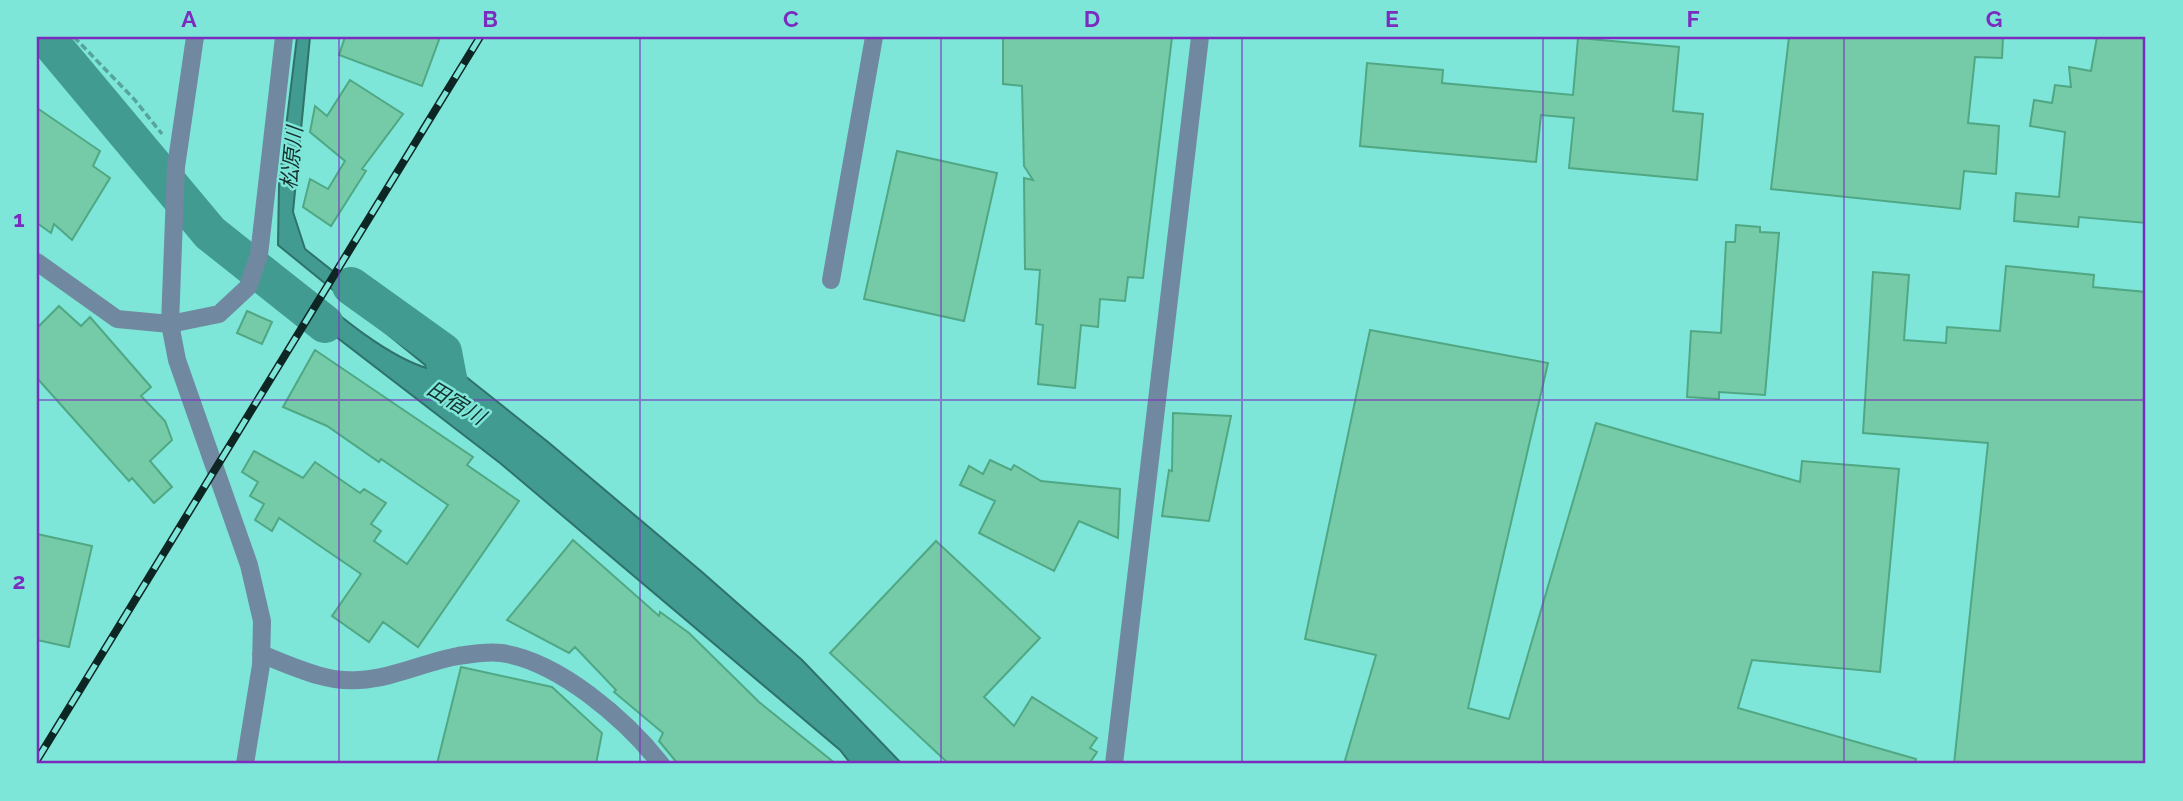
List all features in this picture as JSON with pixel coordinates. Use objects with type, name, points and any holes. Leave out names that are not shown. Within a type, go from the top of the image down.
[{"type":"street","points":[[195,37],[177,160],[172,219],[170,324],[181,373],[249,565],[262,621],[254,720],[245,764]]},
{"type":"street","points":[[37,262],[117,319],[170,324],[219,314],[248,287],[258,256],[284,37]]},
{"type":"street","points":[[831,280],[874,37]]},
{"type":"street","points":[[1114,764],[1200,37]]},
{"type":"street","points":[[261,654],[313,674],[358,681],[401,673],[456,657],[500,652],[538,663],[598,702],[645,743],[661,764]]},
{"type":"path","points":[[74,37],[134,99],[177,160]]},
{"type":"water","points":[[37,37],[60,37],[114,103],[101,114],[37,53]]},
{"type":"water","points":[[297,37],[310,37],[293,212],[305,249],[548,442],[702,572],[802,660],[902,764],[851,764],[840,750],[500,463],[287,299],[270,258],[368,337],[410,362],[430,369],[278,245],[279,185]]},
{"type":"building","points":[[345,37],[440,37],[422,86],[339,55]]},
{"type":"building","points":[[1003,37],[1172,37],[1143,278],[1128,277],[1125,301],[1100,299],[1098,327],[1081,325],[1075,388],[1038,384],[1043,325],[1036,324],[1040,270],[1025,269],[1024,178],[1033,180],[1024,166],[1022,86],[1003,84]]},
{"type":"building","points":[[1789,37],[2003,37],[2002,58],[1975,57],[1968,123],[1999,126],[1996,174],[1964,171],[1960,209],[1771,189]]},
{"type":"building","points":[[2097,37],[2146,37],[2146,223],[2079,217],[2078,227],[2014,221],[2016,193],[2059,197],[2065,132],[2030,126],[2034,100],[2052,103],[2055,85],[2071,87],[2069,67],[2091,71]]},
{"type":"building","points":[[1578,38],[1679,47],[1673,111],[1703,114],[1697,180],[1569,168],[1574,118],[1541,115],[1536,162],[1360,146],[1367,63],[1443,70],[1442,83],[1573,95]]},
{"type":"building","points":[[350,80],[403,114],[362,169],[366,171],[331,226],[303,207],[310,179],[328,189],[345,161],[310,132],[315,106],[327,116]]},
{"type":"building","points":[[37,108],[100,151],[93,166],[110,178],[72,240],[54,224],[51,233],[37,223]]},
{"type":"building","points":[[897,151],[997,173],[964,321],[864,299]]},
{"type":"building","points":[[1736,225],[1760,227],[1760,232],[1779,233],[1765,395],[1719,392],[1719,399],[1687,397],[1691,331],[1721,333],[1726,242],[1735,242]]},
{"type":"building","points":[[2006,266],[2094,275],[2093,287],[2146,292],[2146,764],[1954,764],[1988,443],[1863,433],[1873,272],[1909,275],[1904,340],[1946,343],[1947,327],[2000,331]]},
{"type":"building","points":[[59,306],[81,326],[90,317],[151,387],[141,396],[165,421],[172,440],[150,461],[172,487],[154,503],[132,478],[129,481],[37,378],[37,328]]},
{"type":"building","points":[[247,311],[272,322],[262,344],[237,333]]},
{"type":"building","points":[[1370,330],[1548,363],[1468,708],[1509,719],[1596,423],[1800,482],[1802,461],[1899,469],[1880,672],[1752,660],[1738,708],[1916,759],[1915,764],[1344,764],[1376,655],[1305,639]]},
{"type":"building","points":[[315,350],[473,457],[467,465],[519,501],[418,647],[383,622],[369,642],[332,616],[361,574],[279,518],[272,531],[255,520],[264,504],[250,496],[258,482],[242,472],[254,451],[303,478],[315,462],[360,493],[364,489],[386,503],[371,524],[381,531],[374,541],[407,564],[448,505],[327,426],[283,407]]},
{"type":"building","points":[[1173,413],[1231,416],[1209,521],[1162,516],[1169,470],[1172,471]]},
{"type":"building","points":[[990,460],[1011,470],[1014,465],[1041,481],[1120,489],[1118,538],[1079,521],[1054,571],[979,533],[995,501],[960,485],[969,466],[983,474]]},
{"type":"building","points":[[37,534],[92,546],[69,647],[37,640]]},
{"type":"building","points":[[573,540],[659,616],[660,612],[689,633],[759,702],[836,764],[678,764],[659,741],[663,733],[614,692],[616,690],[575,647],[569,653],[507,620]]},
{"type":"building","points":[[936,541],[1040,638],[984,697],[1014,726],[1032,697],[1097,738],[1090,748],[1097,752],[1089,764],[949,764],[830,653]]},
{"type":"building","points":[[461,667],[552,687],[602,733],[596,764],[437,764]]},
{"type":"waterway","name":"田宿川","points":[[46,37],[210,233],[325,324]]},
{"type":"waterway","name":"松原川","points":[[351,286],[443,352],[452,399]]},
{"type":"railway","points":[[37,760],[480,37]]}]
